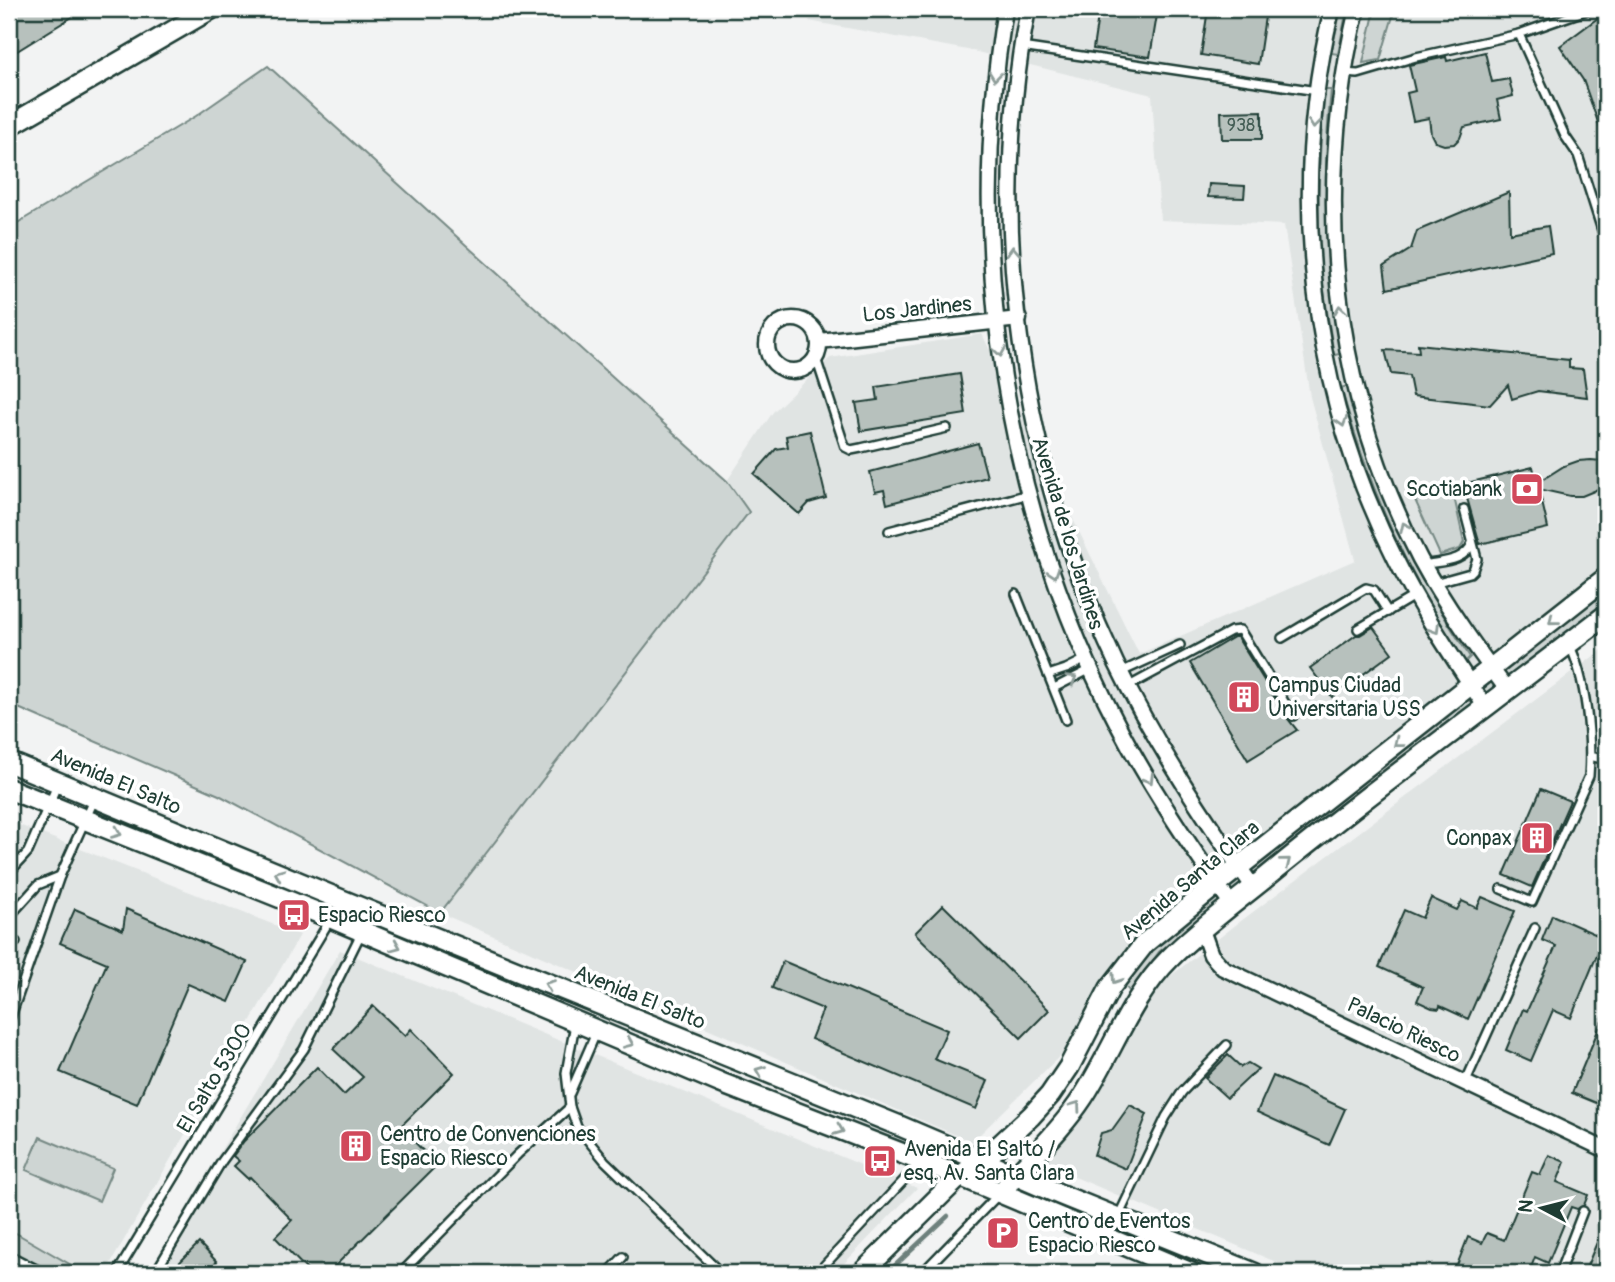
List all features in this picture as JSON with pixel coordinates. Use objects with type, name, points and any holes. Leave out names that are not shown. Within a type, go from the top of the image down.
[{"type":"main road","points":[[9,126],[211,9]]},
{"type":"main road","name":"Avenida Santa Clara","points":[[862,1273],[960,1176],[1031,1116],[1069,1067],[1098,1008],[1119,974],[1162,928],[1606,578]]},
{"type":"main road","points":[[1000,1193],[1082,1098],[1116,1034],[1170,959],[1330,825],[1606,615]]},
{"type":"main road","name":"Avenida El Salto","points":[[9,761],[1254,1273]]},
{"type":"main road","points":[[9,789],[331,918],[733,1088],[960,1176],[1191,1273]]},
{"type":"street","name":"Avenida de los Jardines","points":[[1005,9],[994,88],[989,156],[989,222],[996,321],[1011,413],[1030,494],[1057,582],[1089,663],[1137,760],[1232,905]]},
{"type":"street","points":[[1332,9],[1318,87],[1311,181],[1311,244],[1326,362],[1368,498],[1390,548],[1415,596],[1486,708]]},
{"type":"street","points":[[1357,9],[1343,73],[1332,201],[1337,283],[1348,357],[1384,479],[1424,565],[1508,691]]},
{"type":"street","name":"Avenida de los Jardines","points":[[1027,10],[1013,125],[1011,182],[1014,271],[1034,411],[1052,492],[1078,572],[1118,667],[1171,762],[1254,888]]},
{"type":"street","points":[[1322,57],[1343,73]]},
{"type":"street","points":[[1318,87],[1343,73]]},
{"type":"street","points":[[797,319],[811,326],[819,341],[816,358],[802,370],[784,370],[770,359],[767,341],[774,326],[781,321],[797,319]]},
{"type":"street","name":"Los Jardines","points":[[819,341],[1019,319]]},
{"type":"street","points":[[1326,362],[1348,357]]},
{"type":"street","points":[[1332,387],[1354,382]]},
{"type":"street","points":[[1089,663],[1106,640]]},
{"type":"street","points":[[1089,663],[1105,661],[1118,667]]},
{"type":"street","name":"Palacio Riesco","points":[[1202,930],[1211,956],[1223,968],[1606,1150]]},
{"type":"lane","points":[[1343,73],[1358,74],[1416,57],[1519,34],[1590,9]]},
{"type":"lane","points":[[1519,34],[1565,136],[1578,155],[1606,243]]},
{"type":"lane","points":[[1021,47],[1318,87]]},
{"type":"lane","points":[[816,358],[845,447],[851,450],[861,449],[947,428]]},
{"type":"lane","points":[[889,531],[1030,494]]},
{"type":"lane","points":[[1434,583],[1474,570],[1477,559],[1464,509]]},
{"type":"lane","points":[[1424,565],[1461,557],[1468,552],[1472,543]]},
{"type":"lane","points":[[1282,638],[1366,588],[1374,590],[1388,612]]},
{"type":"lane","points":[[1016,594],[1066,720]]},
{"type":"lane","points":[[1358,629],[1415,596]]},
{"type":"lane","points":[[1129,686],[1231,631],[1240,630],[1293,716]]},
{"type":"lane","points":[[1500,889],[1532,902],[1589,776],[1591,756],[1581,672],[1569,644]]},
{"type":"lane","points":[[1118,667],[1180,645]]},
{"type":"lane","points":[[1048,675],[1089,663]]},
{"type":"lane","points":[[1054,688],[1089,663]]},
{"type":"lane","points":[[1591,756],[1606,760]]},
{"type":"lane","points":[[9,873],[28,852],[58,782]]},
{"type":"lane","points":[[9,1021],[61,876],[95,797]]},
{"type":"lane","points":[[9,917],[38,885],[61,876]]},
{"type":"lane","name":"El Salto 5300","points":[[117,1273],[342,900]]},
{"type":"lane","points":[[155,1273],[222,1161],[304,1049],[371,912]]},
{"type":"lane","points":[[1465,1083],[1535,928]]},
{"type":"lane","points":[[576,1021],[566,1073],[570,1107],[583,1136],[720,1273]]},
{"type":"lane","points":[[568,1097],[597,1030]]},
{"type":"lane","points":[[1117,1218],[1166,1117],[1182,1092],[1227,1045]]},
{"type":"lane","points":[[401,1273],[518,1154],[570,1107]]},
{"type":"lane","points":[[817,1273],[921,1161]]},
{"type":"lane","points":[[922,1273],[1000,1193]]},
{"type":"lane","points":[[1559,1273],[1583,1211]]},
{"type":"lane","points":[[9,1255],[44,1273]]},
{"type":"lane","points":[[608,1273],[624,1257]]},
{"type":"shaded area","points":[[815,9],[1606,9],[1606,623],[1561,603],[1094,998],[1068,1048],[972,1142],[440,913],[749,512],[727,481],[773,412],[830,358],[982,334],[1139,654],[1355,560],[1310,397],[1284,225],[1160,220],[1152,95],[973,51],[809,21]]},
{"type":"shaded area","points":[[1341,9],[1347,9],[1338,54],[1331,53]]},
{"type":"shaded area","points":[[1375,9],[1395,9],[1380,60],[1363,63]]},
{"type":"shaded area","points":[[268,66],[727,481],[749,512],[440,913],[219,795],[9,704],[9,228],[196,116]]},
{"type":"shaded area","points":[[1325,90],[1331,90],[1326,158],[1326,222],[1340,354],[1334,355],[1319,242],[1319,166]]},
{"type":"shaded area","points":[[1347,386],[1365,452],[1393,521],[1416,568],[1470,657],[1465,662],[1407,563],[1377,496],[1341,388]]},
{"type":"shaded area","points":[[1453,492],[1464,542],[1460,549],[1440,555],[1415,500]]},
{"type":"shaded area","points":[[1606,587],[1606,606],[1513,678],[1464,711],[1159,952],[1131,993],[1122,983],[1166,936]]},
{"type":"shaded area","points":[[1606,647],[1606,1273],[1302,1273],[1044,1164],[1084,1110],[1122,1040],[1159,985]]},
{"type":"shaded area","points":[[9,821],[300,935],[105,1273],[85,1273],[9,1229]]},
{"type":"shaded area","points":[[340,950],[917,1188],[835,1273],[148,1273]]},
{"type":"shaded area","points":[[40,1137],[113,1168],[99,1201],[26,1170]]},
{"type":"shaded area","points":[[9,1229],[85,1273],[9,1273]]},
{"type":"building","points":[[9,9],[85,9],[9,56]]},
{"type":"building","points":[[1099,9],[1158,9],[1150,57],[1093,49]]},
{"type":"building","points":[[1208,9],[1266,10],[1258,64],[1201,55]]},
{"type":"building","points":[[1606,12],[1604,139],[1583,80],[1560,46]]},
{"type":"building","points":[[1485,52],[1492,82],[1509,79],[1513,96],[1497,100],[1501,119],[1464,127],[1460,138],[1454,144],[1435,142],[1429,118],[1413,121],[1407,93],[1415,91],[1409,65],[1446,57],[1447,61]]},
{"type":"building","points":[[1262,111],[1262,139],[1222,139],[1221,112]]},
{"type":"building","points":[[1209,184],[1245,186],[1244,198],[1208,197]]},
{"type":"building","points":[[1509,192],[1510,233],[1548,226],[1552,253],[1387,289],[1384,266],[1411,249],[1417,231]]},
{"type":"building","points":[[1418,344],[1569,360],[1569,368],[1583,369],[1587,397],[1538,391],[1512,399],[1508,385],[1490,405],[1413,396],[1409,376],[1391,374],[1385,350],[1419,352]]},
{"type":"building","points":[[960,374],[966,414],[861,431],[856,403],[878,400],[876,387]]},
{"type":"building","points":[[810,431],[826,498],[809,503],[799,514],[754,474],[776,449],[788,447],[786,436]]},
{"type":"building","points":[[978,443],[987,477],[887,504],[884,490],[875,492],[870,472]]},
{"type":"building","points":[[1591,460],[1601,461],[1605,484],[1594,491],[1582,496],[1570,496],[1539,489],[1548,528],[1480,544],[1463,484],[1533,467],[1537,483],[1564,466]]},
{"type":"building","points":[[1373,627],[1392,653],[1332,697],[1310,668],[1356,635]]},
{"type":"building","name":"Campus Ciudad Universitaria USS","points":[[1237,637],[1297,730],[1248,760],[1190,663]]},
{"type":"building","name":"Conpax","points":[[1541,789],[1570,801],[1532,887],[1504,875]]},
{"type":"building","points":[[1482,897],[1515,911],[1468,1019],[1440,1006],[1439,1009],[1432,1008],[1417,1001],[1423,987],[1379,967],[1404,910],[1422,918],[1431,898],[1457,910],[1462,901],[1477,908]]},
{"type":"building","points":[[943,905],[1049,1010],[1021,1038],[915,933]]},
{"type":"building","points":[[75,909],[123,930],[126,909],[247,962],[229,1002],[188,984],[137,1104],[60,1072],[107,963],[60,943]]},
{"type":"building","points":[[1552,915],[1604,938],[1571,1018],[1553,1010],[1531,1061],[1506,1050],[1523,1009],[1527,1011],[1556,946],[1542,940]]},
{"type":"building","points":[[783,961],[947,1030],[934,1059],[988,1081],[976,1109],[811,1039],[823,1009],[772,988]]},
{"type":"building","name":"Centro de Convenciones Espacio Riesco","points":[[373,1006],[405,1036],[411,1029],[454,1073],[400,1127],[437,1165],[328,1273],[310,1273],[275,1237],[292,1220],[250,1177],[248,1179],[234,1166],[239,1161],[233,1156],[244,1141],[317,1067],[344,1095],[363,1077],[333,1049]]},
{"type":"building","points":[[1606,1011],[1606,1107],[1572,1093]]},
{"type":"building","points":[[1228,1055],[1241,1067],[1248,1063],[1258,1069],[1227,1098],[1205,1078]]},
{"type":"building","points":[[1273,1076],[1345,1109],[1329,1145],[1257,1112]]},
{"type":"building","points":[[1130,1105],[1147,1114],[1126,1169],[1094,1155],[1101,1133],[1112,1130]]},
{"type":"building","points":[[1549,1155],[1565,1162],[1557,1182],[1588,1195],[1584,1205],[1577,1209],[1571,1207],[1548,1263],[1535,1257],[1529,1273],[1454,1273],[1468,1237],[1482,1243],[1487,1233],[1504,1240],[1532,1172],[1540,1175]]},
{"type":"building","points":[[1606,1221],[1606,1273],[1584,1273]]},
{"type":"building","points":[[199,1243],[217,1262],[205,1273],[181,1273],[175,1267]]},
{"type":"waterway","points":[[887,1273],[948,1216]]},
{"type":"place","name":"Scotiabank","points":[[1527,489]]},
{"type":"place","name":"Campus Ciudad Universitaria USS","points":[[1244,697]]},
{"type":"place","name":"Conpax","points":[[1537,838]]},
{"type":"place","name":"Espacio Riesco","points":[[294,915]]},
{"type":"place","name":"Centro de Convenciones Espacio Riesco","points":[[356,1146]]},
{"type":"place","name":"Avenida El Salto / esq. Av. Santa Clara","points":[[880,1161]]},
{"type":"place","name":"Centro de Eventos Espacio Riesco","points":[[1003,1233]]}]
